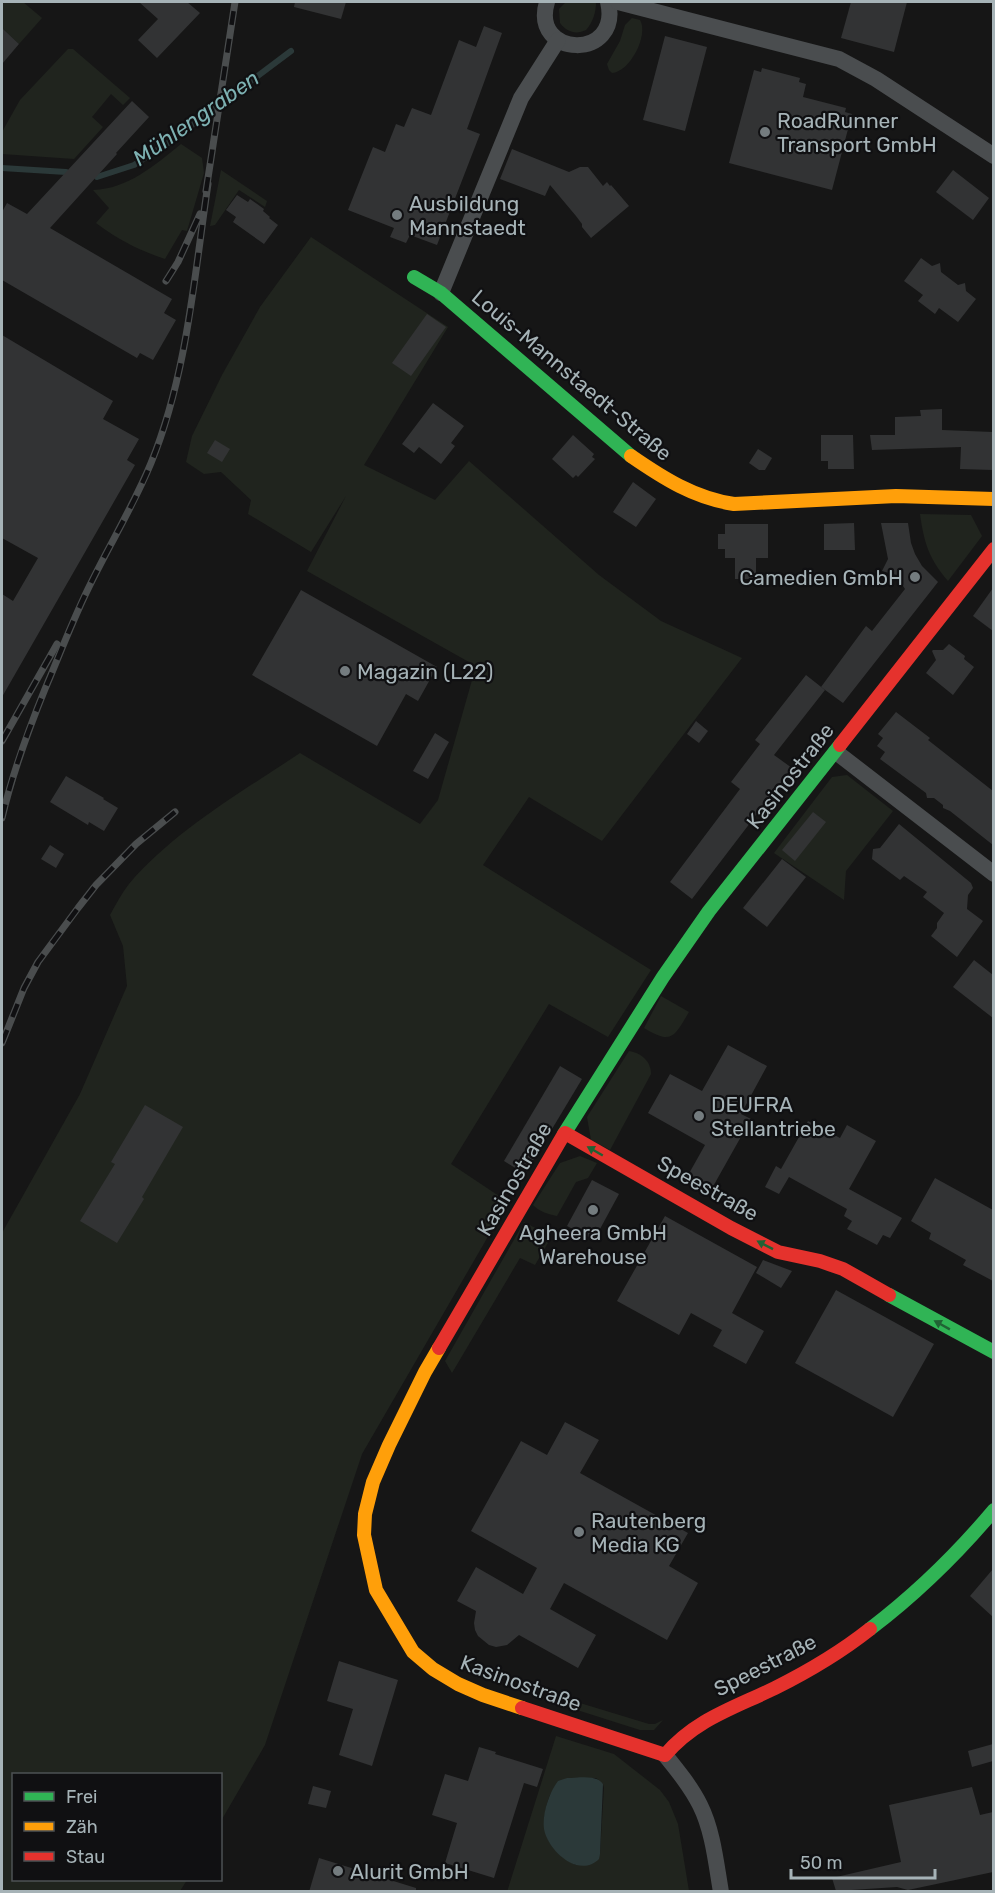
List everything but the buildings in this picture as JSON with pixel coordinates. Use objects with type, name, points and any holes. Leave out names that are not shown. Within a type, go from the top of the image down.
[{"type":"street","points":[[547,2],[544,18],[552,34],[565,44],[581,46],[599,38],[606,30],[610,21],[608,2]]},
{"type":"street","points":[[618,2],[839,59],[876,79],[993,156]]},
{"type":"street","points":[[441,293],[521,98],[558,40]]},
{"type":"street","name":"Louis-Mannstaedt-Straße","points":[[414,277],[441,293],[630,455],[694,495],[715,502],[734,504],[896,496],[993,499]]},
{"type":"street","name":"Kasinostraße","points":[[665,1755],[483,1695],[433,1669],[413,1652],[376,1590],[364,1535],[365,1514],[373,1482],[425,1372],[565,1133],[642,1009],[697,929],[993,549]]},
{"type":"street","points":[[836,752],[993,874]]},
{"type":"street","name":"Speestraße","points":[[565,1133],[731,1228],[778,1252],[820,1261],[843,1269],[993,1352]]},
{"type":"street","name":"Speestraße","points":[[665,1755],[677,1740],[700,1724],[826,1660],[889,1615],[937,1573],[968,1541],[993,1510]]},
{"type":"street","points":[[665,1755],[700,1806],[712,1842],[722,1892]]},
{"type":"shaded area","points":[[2,2],[23,2],[42,18],[19,44],[2,28]]},
{"type":"shaded area","points":[[566,2],[596,2],[594,17],[586,30],[572,32],[560,23],[559,9]]},
{"type":"shaded area","points":[[632,18],[640,20],[642,34],[640,43],[631,60],[619,71],[612,73],[607,64],[620,41],[625,25]]},
{"type":"shaded area","points":[[68,49],[73,49],[130,98],[123,105],[111,94],[92,117],[103,127],[74,159],[2,154],[2,132],[20,100]]},
{"type":"shaded area","points":[[181,144],[202,158],[204,173],[187,231],[182,230],[165,259],[129,244],[96,223],[109,208],[93,190],[106,189],[129,181],[151,168]]},
{"type":"shaded area","points":[[221,170],[267,201],[265,207],[239,190],[215,225],[210,226]]},
{"type":"shaded area","points":[[311,237],[448,327],[364,465],[435,500],[469,461],[599,575],[661,621],[742,658],[602,841],[529,797],[483,865],[651,970],[608,1037],[549,1004],[451,1164],[508,1202],[362,1454],[265,1745],[222,1819],[222,1773],[12,1773],[12,1881],[186,1881],[180,1891],[2,1892],[2,1233],[80,1094],[127,986],[123,946],[110,915],[129,884],[167,846],[210,813],[300,753],[420,824],[438,800],[476,666],[307,571],[346,496],[311,552],[248,514],[251,500],[221,472],[204,474],[186,462],[192,436],[222,375],[260,307]]},
{"type":"shaded area","points":[[920,514],[971,515],[982,536],[948,581],[928,550]]},
{"type":"shaded area","points":[[847,775],[893,811],[846,871],[844,900],[774,853],[832,777]]},
{"type":"shaded area","points":[[661,996],[689,1012],[676,1033],[667,1037],[644,1028]]},
{"type":"shaded area","points":[[629,1051],[644,1058],[651,1069],[651,1074],[610,1150],[591,1140],[587,1117]]},
{"type":"shaded area","points":[[580,1156],[597,1163],[588,1178],[576,1182],[557,1216],[541,1211],[533,1205],[560,1163]]},
{"type":"shaded area","points":[[524,1222],[539,1230],[548,1243],[535,1265],[520,1258],[452,1373],[445,1361]]},
{"type":"shaded area","points":[[580,1703],[649,1724],[663,1720],[654,1730],[640,1730],[577,1710]]},
{"type":"shaded area","points":[[556,1736],[614,1754],[660,1790],[669,1802],[678,1824],[689,1891],[507,1892]],"holes":[[[567,1778],[596,1778],[604,1788],[600,1854],[576,1865],[560,1855],[550,1842],[545,1827],[546,1808],[550,1795]]]},
{"type":"shaded area","points":[[567,1778],[591,1778],[603,1784],[599,1859],[583,1866],[565,1860],[551,1846],[544,1829],[545,1810],[552,1791],[558,1781]]},
{"type":"waterway","name":"Mühlengraben","points":[[97,177],[134,165],[168,143],[291,51]]},
{"type":"waterway","name":"Mühlengraben","points":[[2,168],[66,172]]},
{"type":"railway","points":[[206,191],[235,2]]},
{"type":"railway","points":[[2,818],[11,785],[45,689],[88,589],[144,479],[163,430],[188,326],[208,184]]},
{"type":"railway","points":[[166,281],[178,262],[200,214]]},
{"type":"railway","points":[[2,741],[57,644]]},
{"type":"railway","points":[[2,1043],[24,988],[38,962],[78,908],[96,885],[136,844],[175,812]]},
{"type":"traffic: fast","points":[[414,277],[441,293],[631,456]]},
{"type":"traffic: fast","points":[[564,1134],[663,977],[709,911],[840,745]]},
{"type":"traffic: fast","points":[[889,1295],[994,1352]]},
{"type":"traffic: fast","points":[[870,1629],[935,1573],[994,1510]]},
{"type":"traffic: slow","points":[[631,456],[692,492],[734,504],[896,496],[994,499]]},
{"type":"traffic: slow","points":[[439,1348],[389,1445],[373,1482],[365,1514],[364,1535],[376,1590],[413,1652],[433,1669],[483,1695],[522,1708]]},
{"type":"traffic: jam","points":[[840,745],[994,549]]},
{"type":"traffic: jam","points":[[565,1133],[731,1228],[778,1252],[820,1261],[843,1269],[889,1295]]},
{"type":"traffic: jam","points":[[439,1348],[564,1134]]},
{"type":"traffic: jam","points":[[522,1708],[665,1755],[703,1723],[800,1675],[870,1629]]},
{"type":"place","name":"RoadRunner Transport GmbH","points":[[765,132]]},
{"type":"place","name":"Ausbildung Mannstaedt","points":[[397,215]]},
{"type":"place","name":"Camedien GmbH","points":[[915,577]]},
{"type":"place","name":"Magazin (L22)","points":[[345,671]]},
{"type":"place","name":"DEUFRA Stellantriebe","points":[[699,1116]]},
{"type":"place","name":"Agheera GmbH Warehouse","points":[[593,1210]]},
{"type":"place","name":"Rautenberg Media KG","points":[[579,1532]]},
{"type":"place","name":"Alurit GmbH","points":[[338,1871]]}]
